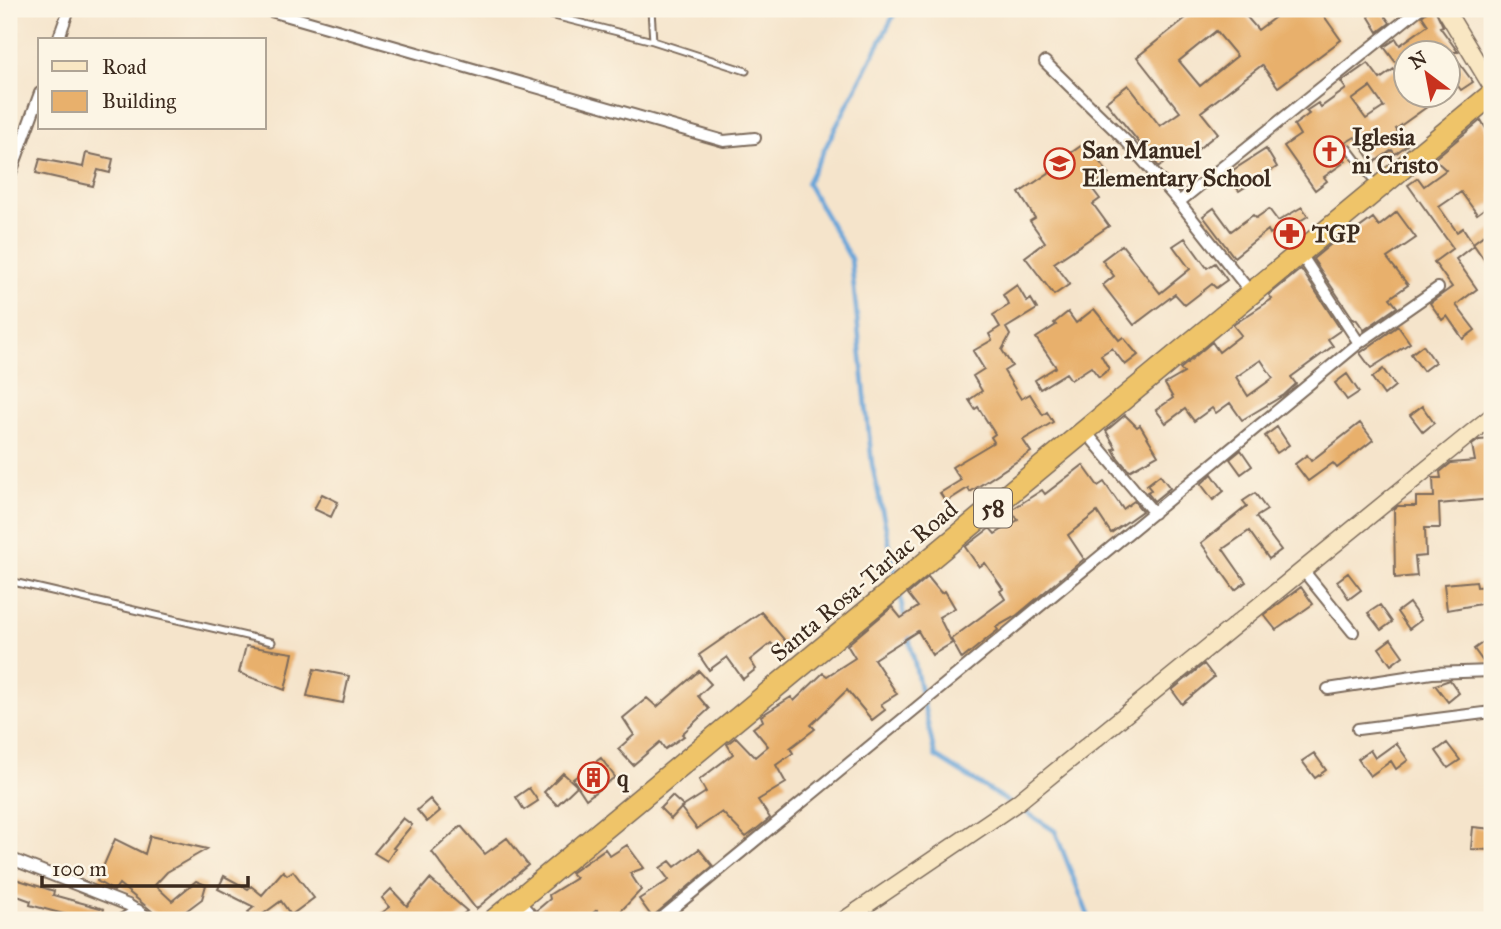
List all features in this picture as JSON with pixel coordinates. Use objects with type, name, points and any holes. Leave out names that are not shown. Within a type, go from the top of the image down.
[{"type":"highway","name":"Santa Rosa-Tarlac Road","points":[[494,920],[1492,94]]},
{"type":"street","points":[[59,38],[69,9]]},
{"type":"street","points":[[266,9],[724,141],[755,138]]},
{"type":"street","points":[[1179,202],[1419,9]]},
{"type":"street","points":[[1445,9],[1492,87]]},
{"type":"street","points":[[1045,62],[1126,141],[1179,202],[1251,294]]},
{"type":"street","points":[[9,178],[38,98]]},
{"type":"street","points":[[1300,253],[1359,344]]},
{"type":"street","points":[[659,920],[1359,344],[1438,288]]},
{"type":"street","points":[[844,920],[1018,802],[1492,416]]},
{"type":"street","points":[[1085,431],[1154,513]]},
{"type":"street","points":[[1303,569],[1353,632]]},
{"type":"street","points":[[1328,690],[1432,673],[1492,671]]},
{"type":"street","points":[[1358,729],[1492,712]]},
{"type":"street","points":[[9,859],[138,910],[152,920]]},
{"type":"street","points":[[518,901],[536,920]]},
{"type":"street","points":[[121,920],[138,910]]},
{"type":"lane","points":[[543,9],[542,13],[653,41],[746,71]]},
{"type":"lane","points":[[645,9],[651,10],[653,41]]},
{"type":"lane","points":[[1348,148],[1378,188]]},
{"type":"lane","points":[[9,581],[272,642]]},
{"type":"building","points":[[1197,9],[1240,9],[1258,30],[1286,9],[1319,9],[1341,40],[1278,87],[1262,65],[1201,112],[1218,133],[1187,158],[1181,149],[1159,167],[1106,102],[1128,85],[1160,126],[1180,112],[1137,57]],"holes":[[[1216,31],[1237,56],[1200,86],[1179,61]]]},
{"type":"building","points":[[1364,9],[1380,9],[1390,23],[1378,32]]},
{"type":"building","points":[[1430,9],[1435,9],[1443,26],[1440,27],[1448,38],[1410,38],[1428,25],[1422,16]]},
{"type":"building","points":[[1392,42],[1392,57],[1384,47]]},
{"type":"building","points":[[1368,63],[1380,79],[1392,70],[1392,108],[1425,108],[1396,129],[1407,145],[1395,154],[1392,150],[1373,163],[1355,137],[1345,143],[1338,149],[1346,161],[1324,177],[1327,181],[1315,190],[1284,146],[1300,135],[1294,125],[1309,114],[1306,111],[1318,103],[1321,107],[1346,89],[1341,82]],"holes":[[[1370,87],[1384,107],[1366,119],[1352,100]]]},
{"type":"building","points":[[1462,67],[1473,82],[1462,89]]},
{"type":"building","points":[[1481,120],[1492,139],[1492,203],[1477,214],[1461,192],[1439,207],[1457,232],[1463,228],[1473,243],[1492,229],[1492,271],[1474,245],[1456,259],[1477,289],[1456,305],[1475,330],[1463,339],[1447,316],[1442,320],[1430,303],[1452,287],[1434,262],[1453,248],[1408,185],[1418,178],[1424,186],[1446,170],[1434,159]]},
{"type":"building","points":[[1085,143],[1109,174],[1091,187],[1100,199],[1093,204],[1109,226],[1054,263],[1070,284],[1054,295],[1025,257],[1045,242],[1030,221],[1035,218],[1019,193],[1071,158],[1068,155]]},
{"type":"building","points":[[1266,149],[1277,167],[1239,191],[1227,174]]},
{"type":"building","points":[[86,153],[113,159],[110,173],[98,170],[93,186],[36,173],[40,159],[83,167]]},
{"type":"building","points":[[1302,207],[1308,216],[1282,232],[1278,228],[1270,234],[1268,230],[1234,257],[1203,216],[1214,208],[1231,231],[1253,215],[1256,218],[1269,209],[1278,221]]},
{"type":"building","points":[[1397,212],[1416,238],[1387,258],[1408,285],[1390,298],[1397,307],[1364,330],[1356,319],[1354,320],[1313,259],[1348,230],[1351,234],[1373,218],[1379,226]]},
{"type":"building","points":[[1185,238],[1207,268],[1215,263],[1227,280],[1216,288],[1212,284],[1185,305],[1175,294],[1134,325],[1103,285],[1114,276],[1102,260],[1122,245],[1160,293],[1190,269],[1173,246]]},
{"type":"building","points":[[1301,269],[1341,330],[1328,339],[1333,346],[1291,377],[1296,384],[1284,395],[1242,420],[1230,403],[1216,413],[1212,408],[1194,421],[1185,409],[1166,423],[1156,410],[1173,398],[1165,384],[1184,373],[1180,369],[1212,342],[1219,352],[1241,335],[1233,325],[1272,299],[1269,295]],"holes":[[[1261,360],[1273,378],[1248,396],[1236,377]]]},
{"type":"building","points":[[1017,285],[1027,302],[1031,299],[1037,309],[1006,328],[1010,335],[1002,350],[1012,366],[1004,371],[1021,399],[1030,394],[1043,415],[1047,412],[1053,422],[1023,440],[1031,452],[970,492],[968,488],[946,502],[940,493],[961,480],[952,467],[994,442],[991,437],[995,434],[978,407],[975,409],[969,400],[982,391],[973,376],[984,369],[973,351],[992,340],[989,334],[1000,327],[993,315],[1009,305],[1003,295]]},
{"type":"building","points":[[1094,309],[1119,340],[1123,337],[1138,355],[1125,365],[1112,348],[1101,355],[1109,369],[1099,377],[1091,367],[1071,380],[1066,373],[1040,389],[1035,380],[1056,367],[1036,338],[1056,325],[1054,323],[1068,312],[1076,323]]},
{"type":"building","points":[[1398,326],[1410,343],[1371,368],[1360,353]]},
{"type":"building","points":[[1423,345],[1435,362],[1423,371],[1411,354]]},
{"type":"building","points":[[1383,369],[1395,386],[1384,395],[1372,378]]},
{"type":"building","points":[[1347,374],[1359,392],[1347,400],[1335,383]]},
{"type":"building","points":[[1422,406],[1434,423],[1423,432],[1410,415]]},
{"type":"building","points":[[1125,415],[1137,427],[1140,425],[1158,455],[1129,471],[1118,458],[1113,449],[1116,448],[1106,431]]},
{"type":"building","points":[[1360,423],[1373,440],[1337,468],[1333,463],[1308,481],[1295,464],[1307,455],[1311,461]]},
{"type":"building","points":[[1277,427],[1289,445],[1277,453],[1265,436]]},
{"type":"building","points":[[1491,439],[1492,499],[1439,504],[1440,528],[1425,528],[1426,556],[1415,557],[1417,576],[1395,578],[1394,509],[1398,506],[1416,506],[1416,497],[1434,497],[1433,478],[1441,478],[1440,472],[1451,463],[1475,461],[1472,445],[1479,440]]},
{"type":"building","points":[[1241,450],[1252,466],[1241,474],[1230,459]]},
{"type":"building","points":[[1083,465],[1098,486],[1104,482],[1123,509],[1134,501],[1142,511],[1111,533],[1097,512],[1068,535],[1084,559],[1016,616],[996,627],[998,630],[962,659],[951,639],[1005,599],[1000,591],[1003,589],[985,563],[979,567],[965,547],[990,528],[995,534],[1018,520],[1011,510],[1042,490],[1045,494]]},
{"type":"building","points":[[1212,474],[1224,491],[1213,500],[1201,484]]},
{"type":"building","points":[[1160,475],[1170,488],[1154,501],[1147,492],[1151,490],[1147,485]]},
{"type":"building","points":[[1255,493],[1267,510],[1256,517],[1281,550],[1269,559],[1249,531],[1223,549],[1246,582],[1235,590],[1201,543],[1247,506],[1243,501]]},
{"type":"building","points":[[322,494],[338,502],[331,517],[314,509]]},
{"type":"building","points":[[1348,573],[1361,590],[1349,599],[1337,581]]},
{"type":"building","points":[[928,577],[941,593],[945,591],[955,608],[939,617],[952,643],[932,655],[918,631],[874,659],[897,694],[881,704],[885,710],[872,720],[847,690],[811,725],[815,729],[790,748],[793,753],[776,765],[786,783],[758,800],[770,818],[746,837],[722,812],[697,829],[681,808],[706,792],[699,780],[733,754],[727,744],[736,737],[755,757],[768,746],[753,728],[763,721],[761,716],[791,697],[794,701],[823,673],[827,676],[855,658],[847,645],[892,607],[901,618],[918,607],[908,594]]},
{"type":"building","points":[[1476,581],[1477,587],[1491,586],[1492,602],[1447,610],[1444,584]]},
{"type":"building","points":[[1301,587],[1313,604],[1276,630],[1264,615]]},
{"type":"building","points":[[1409,603],[1421,620],[1409,629],[1397,612]]},
{"type":"building","points":[[1380,605],[1392,622],[1381,630],[1368,613]]},
{"type":"building","points":[[761,612],[787,643],[778,650],[771,643],[750,660],[756,669],[743,679],[727,657],[709,670],[699,655]]},
{"type":"building","points":[[1391,639],[1403,656],[1391,665],[1379,648]]},
{"type":"building","points":[[1485,641],[1492,650],[1492,663],[1484,663],[1474,649]]},
{"type":"building","points":[[246,646],[293,653],[285,690],[239,673]]},
{"type":"building","points":[[1204,664],[1214,677],[1182,704],[1172,690]]},
{"type":"building","points":[[314,669],[349,676],[343,703],[307,696]]},
{"type":"building","points":[[699,671],[711,684],[698,696],[709,709],[682,734],[684,736],[665,749],[660,742],[633,765],[618,749],[634,735],[623,718],[647,698],[657,707]]},
{"type":"building","points":[[1450,680],[1459,693],[1448,702],[1435,685]]},
{"type":"building","points":[[1396,743],[1408,760],[1396,769],[1391,761],[1370,776],[1358,759],[1370,750],[1375,758]]},
{"type":"building","points":[[1447,743],[1460,760],[1448,768],[1436,751]]},
{"type":"building","points":[[1314,753],[1326,770],[1315,778],[1302,761]]},
{"type":"building","name":"q","points":[[601,758],[615,777],[586,799],[573,779]]},
{"type":"building","points":[[563,773],[577,786],[557,805],[544,792]]},
{"type":"building","points":[[529,788],[538,801],[524,810],[516,797]]},
{"type":"building","points":[[672,796],[683,806],[671,819],[660,808]]},
{"type":"building","points":[[430,799],[440,811],[427,822],[417,810]]},
{"type":"building","points":[[403,818],[412,825],[393,848],[395,849],[387,861],[374,853]]},
{"type":"building","points":[[461,826],[485,854],[507,838],[528,865],[476,909],[432,852]]},
{"type":"building","points":[[1473,827],[1492,829],[1490,850],[1471,849]]},
{"type":"building","points":[[150,836],[207,849],[167,872],[155,885],[172,901],[196,881],[206,885],[202,899],[174,920],[159,917],[119,884],[114,891],[97,881],[115,839],[145,854]]},
{"type":"building","points":[[627,845],[644,868],[630,873],[641,890],[621,911],[611,920],[605,920],[597,910],[584,920],[545,920],[537,910],[550,899],[549,895],[576,878],[571,873],[605,849],[610,856]]},
{"type":"building","points":[[699,849],[713,866],[652,917],[639,899],[669,880],[660,868],[670,861],[675,867]]},
{"type":"building","points":[[283,871],[287,875],[293,871],[314,898],[291,915],[281,901],[255,920],[248,912],[254,907],[218,889],[224,876],[248,889],[251,886],[262,895]]},
{"type":"building","points":[[9,877],[54,891],[53,895],[104,909],[101,920],[86,920],[30,905],[31,901],[9,893]]},
{"type":"building","points":[[430,879],[467,911],[456,920],[372,920],[390,907],[382,898],[391,889],[407,906]]},
{"type":"waterway","points":[[897,9],[807,183],[851,259],[872,464],[897,579]]},
{"type":"waterway","points":[[899,591],[905,621]]},
{"type":"waterway","points":[[908,633],[935,756],[1010,803]]},
{"type":"waterway","points":[[1018,807],[1055,831],[1090,920]]},
{"type":"place","name":"Iglesia ni Cristo","points":[[1329,151]]},
{"type":"place","name":"San Manuel Elementary School","points":[[1059,164]]},
{"type":"place","name":"TGP","points":[[1289,234]]},
{"type":"place","name":"q","points":[[594,778]]}]
